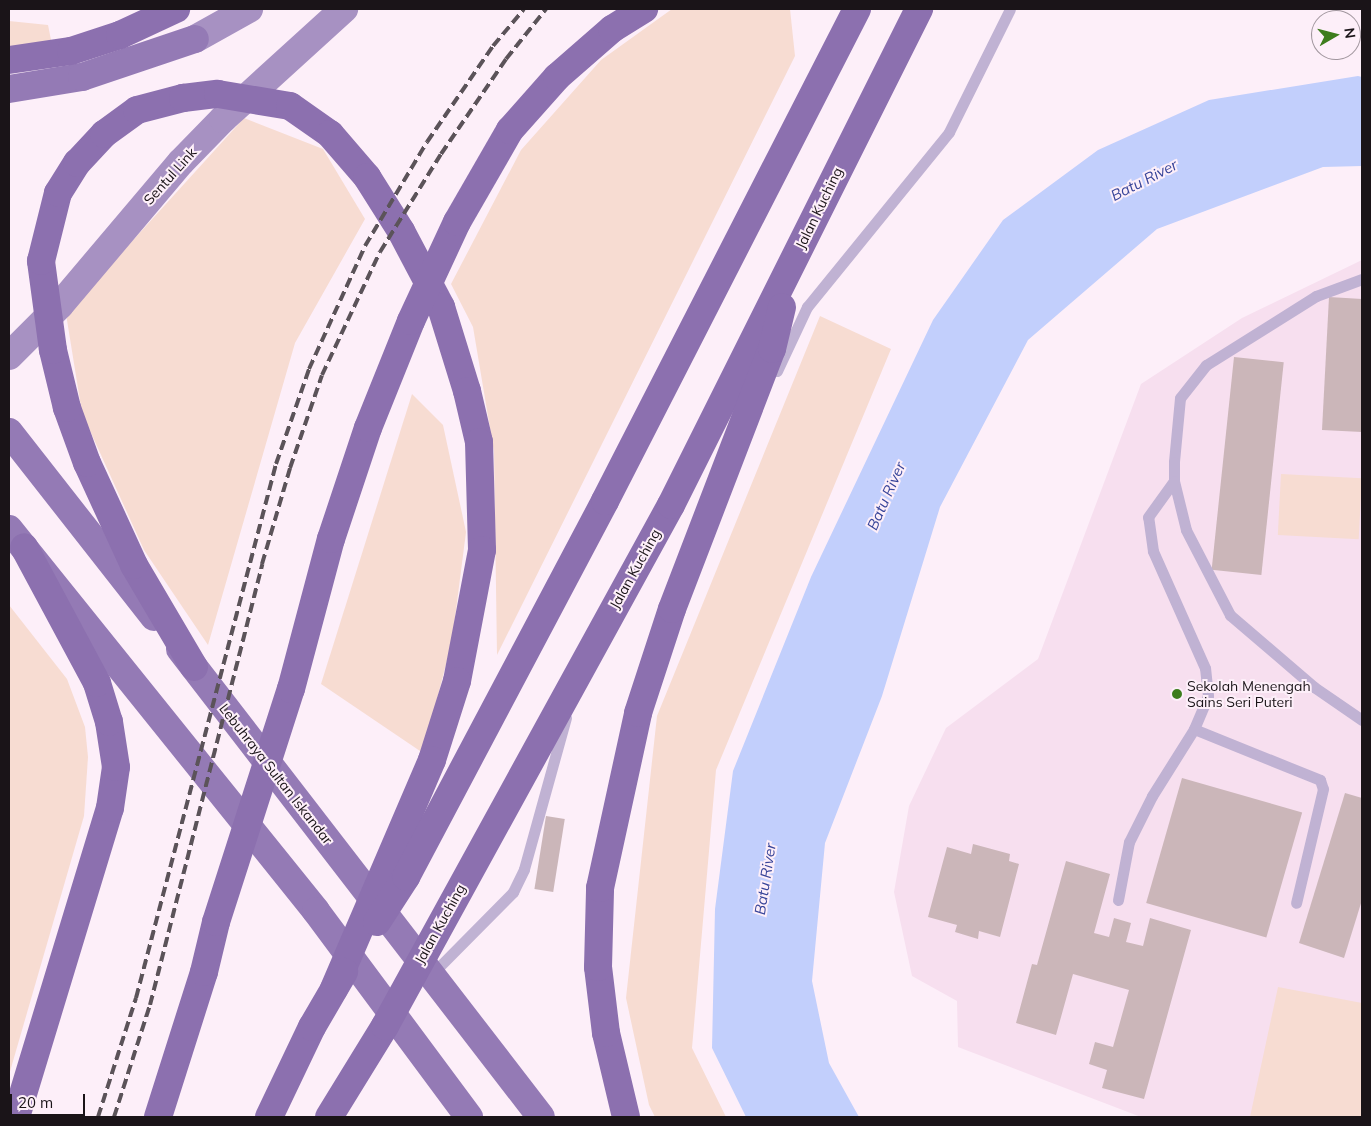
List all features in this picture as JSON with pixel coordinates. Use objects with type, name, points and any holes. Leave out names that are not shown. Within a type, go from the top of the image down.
[{"type":"highway","points":[[9,60],[71,51],[120,35],[176,9]]},
{"type":"highway","points":[[158,1117],[204,972],[216,922],[291,689],[331,539],[368,428],[412,320],[457,222],[510,130],[557,77],[612,28],[644,9]]},
{"type":"highway","points":[[334,989],[406,877],[610,492],[858,9]]},
{"type":"highway","name":"Jalan Kuching","points":[[328,1117],[384,1026],[671,504],[919,9]]},
{"type":"highway","points":[[194,667],[110,517],[67,408],[43,293],[41,261],[48,227],[58,194],[77,163],[104,134],[137,110],[184,98],[218,94],[290,106],[330,134],[367,177],[423,269],[440,307],[467,391],[479,442],[482,550],[457,682],[432,760],[334,989],[269,1117]]},
{"type":"highway","points":[[626,1117],[606,1033],[598,966],[600,888],[638,713],[672,609],[710,515],[772,349],[791,264]]},
{"type":"highway","points":[[16,538],[97,683],[109,722],[116,767],[110,808],[18,1107]]},
{"type":"main road","points":[[9,89],[82,77],[195,39],[249,9]]},
{"type":"main road","name":"Sentul Link","points":[[9,356],[60,305],[181,162],[223,119],[344,9]]},
{"type":"main road","name":"Lebuhraya Sultan Iskandar","points":[[9,432],[194,667],[541,1117]]},
{"type":"main road","points":[[16,538],[333,934],[469,1117]]},
{"type":"main road","points":[[515,1081],[552,1117]]},
{"type":"lane","points":[[710,515],[807,307],[949,132],[1010,9]]},
{"type":"lane","points":[[1362,279],[1316,296],[1206,365],[1180,398],[1174,481],[1186,530],[1230,615],[1314,687],[1362,720]]},
{"type":"lane","points":[[1118,900],[1129,842],[1152,796],[1194,729],[1208,696],[1205,668],[1153,551],[1148,516],[1174,481]]},
{"type":"lane","points":[[384,1026],[460,943],[486,922],[513,892],[524,869],[578,673]]},
{"type":"lane","points":[[1194,729],[1320,780],[1323,788],[1296,902]]},
{"type":"shaded area","points":[[672,9],[790,9],[795,56],[497,655],[494,452],[473,327],[451,284],[521,150],[601,60]]},
{"type":"shaded area","points":[[9,21],[48,25],[52,45],[9,47]]},
{"type":"shaded area","points":[[244,118],[323,149],[365,219],[295,343],[208,645],[144,550],[82,413],[66,314]]},
{"type":"shaded area","name":"Sekolah Menengah Sains Seri Puteri","points":[[1362,260],[1362,1117],[1141,1117],[958,1047],[957,1001],[912,976],[894,892],[909,806],[946,728],[1038,659],[1141,384],[1242,318]]},
{"type":"shaded area","points":[[820,316],[891,349],[716,770],[692,1048],[726,1117],[655,1117],[649,1105],[626,998],[657,716]]},
{"type":"shaded area","points":[[412,394],[443,425],[466,532],[452,641],[423,753],[321,684]]},
{"type":"shaded area","points":[[1281,474],[1362,478],[1359,539],[1278,535]]},
{"type":"shaded area","points":[[9,605],[67,679],[85,727],[88,757],[84,816],[9,1075]]},
{"type":"shaded area","points":[[1278,987],[1362,1003],[1362,1117],[1250,1117]]},
{"type":"water","name":"Batu River","points":[[1358,76],[1362,77],[1362,166],[1323,167],[1157,229],[1028,340],[940,507],[882,696],[825,843],[812,981],[829,1063],[859,1117],[746,1117],[712,1048],[715,909],[733,771],[811,577],[933,320],[1003,220],[1098,150],[1209,100]]},
{"type":"building","points":[[1329,297],[1362,299],[1362,432],[1322,430]]},
{"type":"building","points":[[1234,357],[1284,362],[1261,575],[1212,570]]},
{"type":"building","points":[[1182,778],[1302,812],[1266,937],[1146,903]]},
{"type":"building","points":[[1345,793],[1362,798],[1362,900],[1344,958],[1299,943]]},
{"type":"building","points":[[546,816],[565,819],[553,892],[534,889]]},
{"type":"building","points":[[973,844],[1010,854],[1009,861],[1019,864],[1000,937],[979,931],[978,939],[955,932],[957,925],[928,917],[947,847],[971,854]]},
{"type":"building","points":[[1066,861],[1110,874],[1094,933],[1109,937],[1114,918],[1131,923],[1126,942],[1143,946],[1150,918],[1191,930],[1144,1099],[1102,1088],[1107,1070],[1089,1064],[1095,1042],[1113,1047],[1129,990],[1073,974],[1056,1035],[1016,1023],[1032,964],[1037,965]]},
{"type":"railway","points":[[98,1117],[136,998],[276,464],[309,369],[365,246],[427,142],[493,46],[524,9]]},
{"type":"railway","points":[[114,1117],[150,1005],[262,564],[290,468],[322,375],[380,252],[441,154],[506,59],[546,9]]},
{"type":"place","name":"Sekolah Menengah Sains Seri Puteri","points":[[1177,694]]}]
